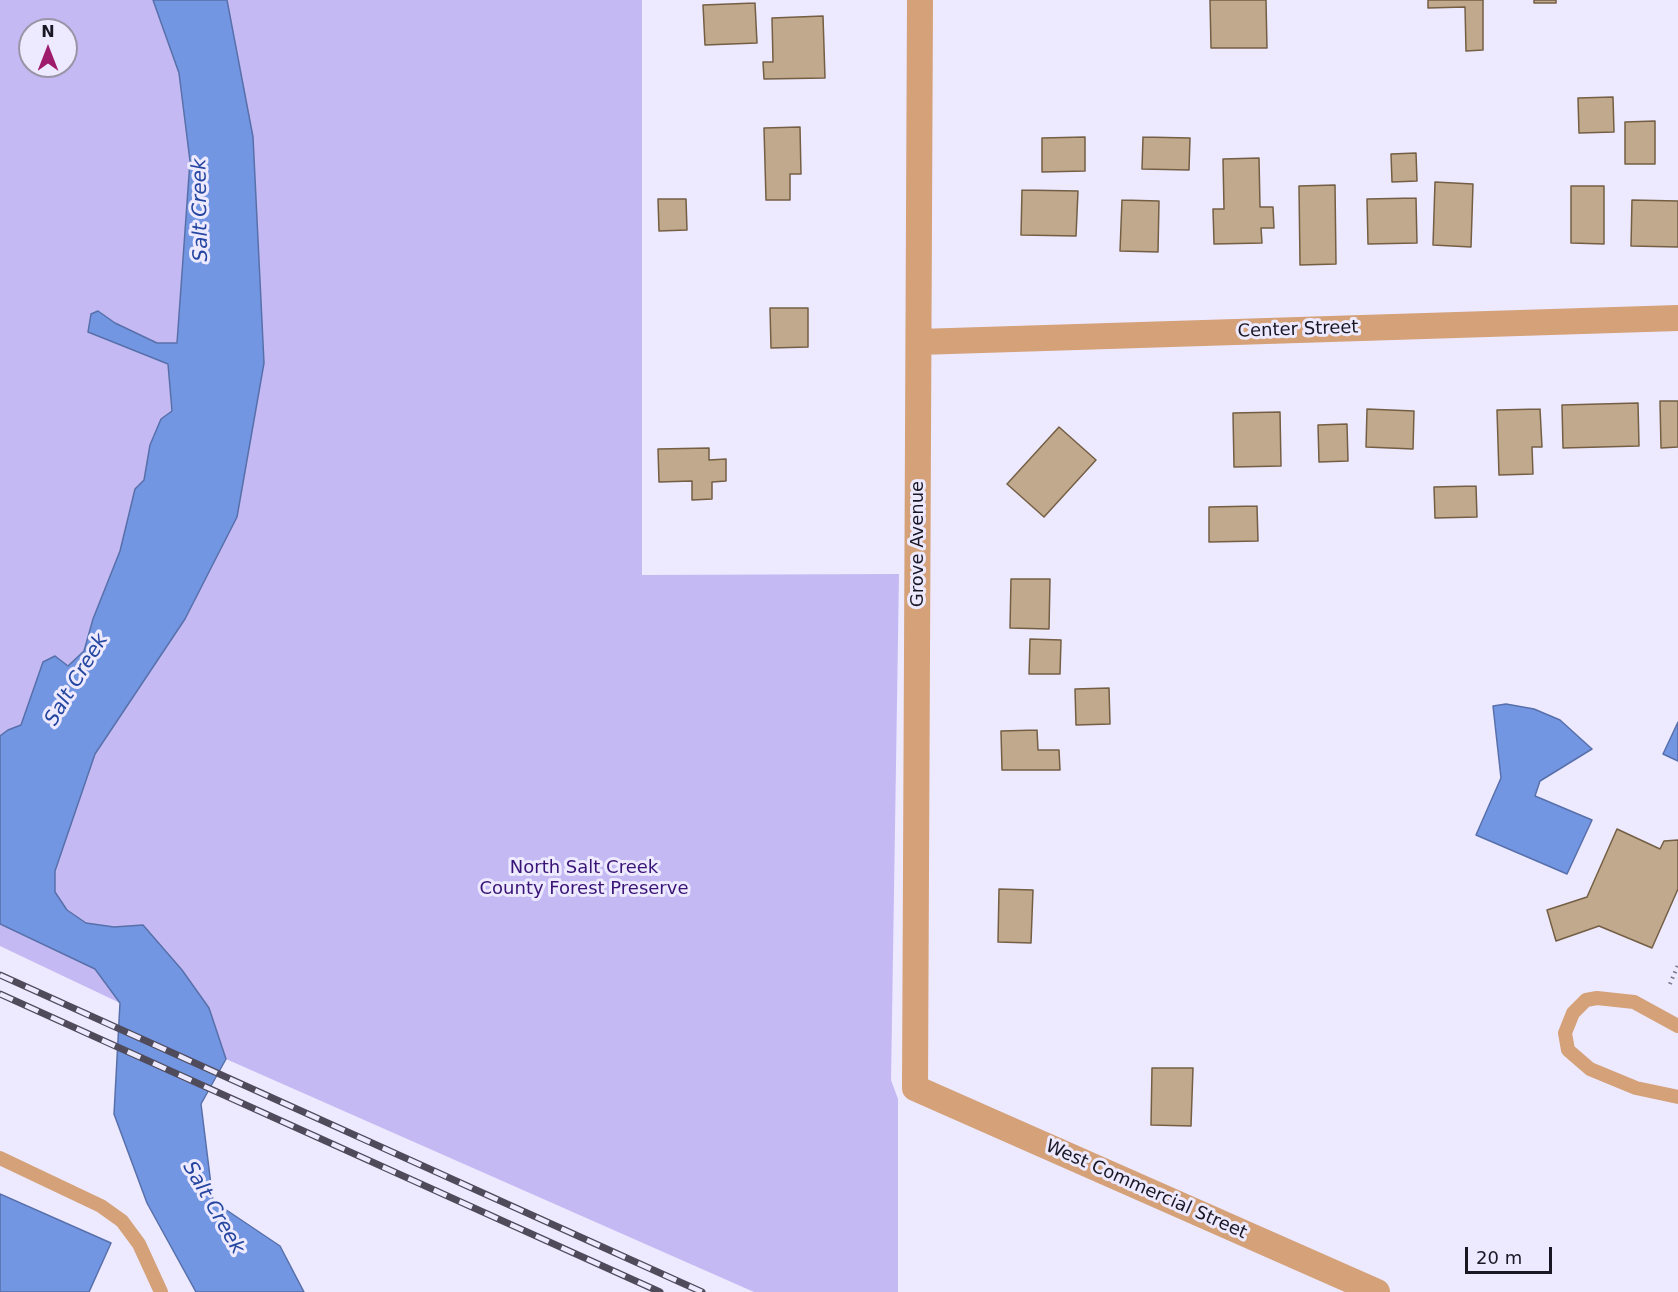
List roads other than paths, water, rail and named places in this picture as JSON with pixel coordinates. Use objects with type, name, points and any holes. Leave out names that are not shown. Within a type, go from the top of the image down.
[{"type":"street","name":"Grove Avenue","points":[[915,1088],[920,0]]},
{"type":"street","name":"Center Street","points":[[918,342],[1678,318]]},
{"type":"street","name":"West Commercial Street","points":[[915,1088],[1377,1292]]},
{"type":"lane","points":[[1678,1026],[1634,1002],[1597,998],[1586,1000],[1573,1013],[1565,1033],[1568,1050],[1590,1069],[1636,1088],[1678,1097]]},
{"type":"lane","points":[[0,1158],[101,1206],[122,1221],[139,1244],[161,1292]]},
{"type":"water","name":"Salt Creek","points":[[153,0],[227,0],[253,137],[264,363],[237,517],[185,619],[95,754],[55,871],[55,892],[67,910],[86,923],[114,927],[143,925],[182,970],[209,1008],[226,1059],[201,1104],[213,1201],[280,1246],[304,1292],[196,1292],[147,1203],[114,1114],[120,1003],[95,969],[0,924],[0,736],[21,725],[43,662],[55,656],[68,666],[84,651],[93,619],[120,551],[135,489],[144,480],[150,445],[161,419],[172,411],[168,364],[88,332],[91,314],[98,311],[115,323],[157,343],[177,343],[190,161],[179,73]]},
{"type":"water","points":[[1506,704],[1534,709],[1560,720],[1592,749],[1540,781],[1535,796],[1592,820],[1567,874],[1476,835],[1501,778],[1493,706]]},
{"type":"water","points":[[1678,722],[1678,761],[1663,754]]},
{"type":"water","points":[[0,1194],[111,1243],[89,1292],[0,1292]]},
{"type":"railway","points":[[0,975],[702,1292]]},
{"type":"railway","points":[[0,994],[660,1292]]},
{"type":"park label","name":"North Salt Creek County Forest Preserve","points":[[584,878]]}]
